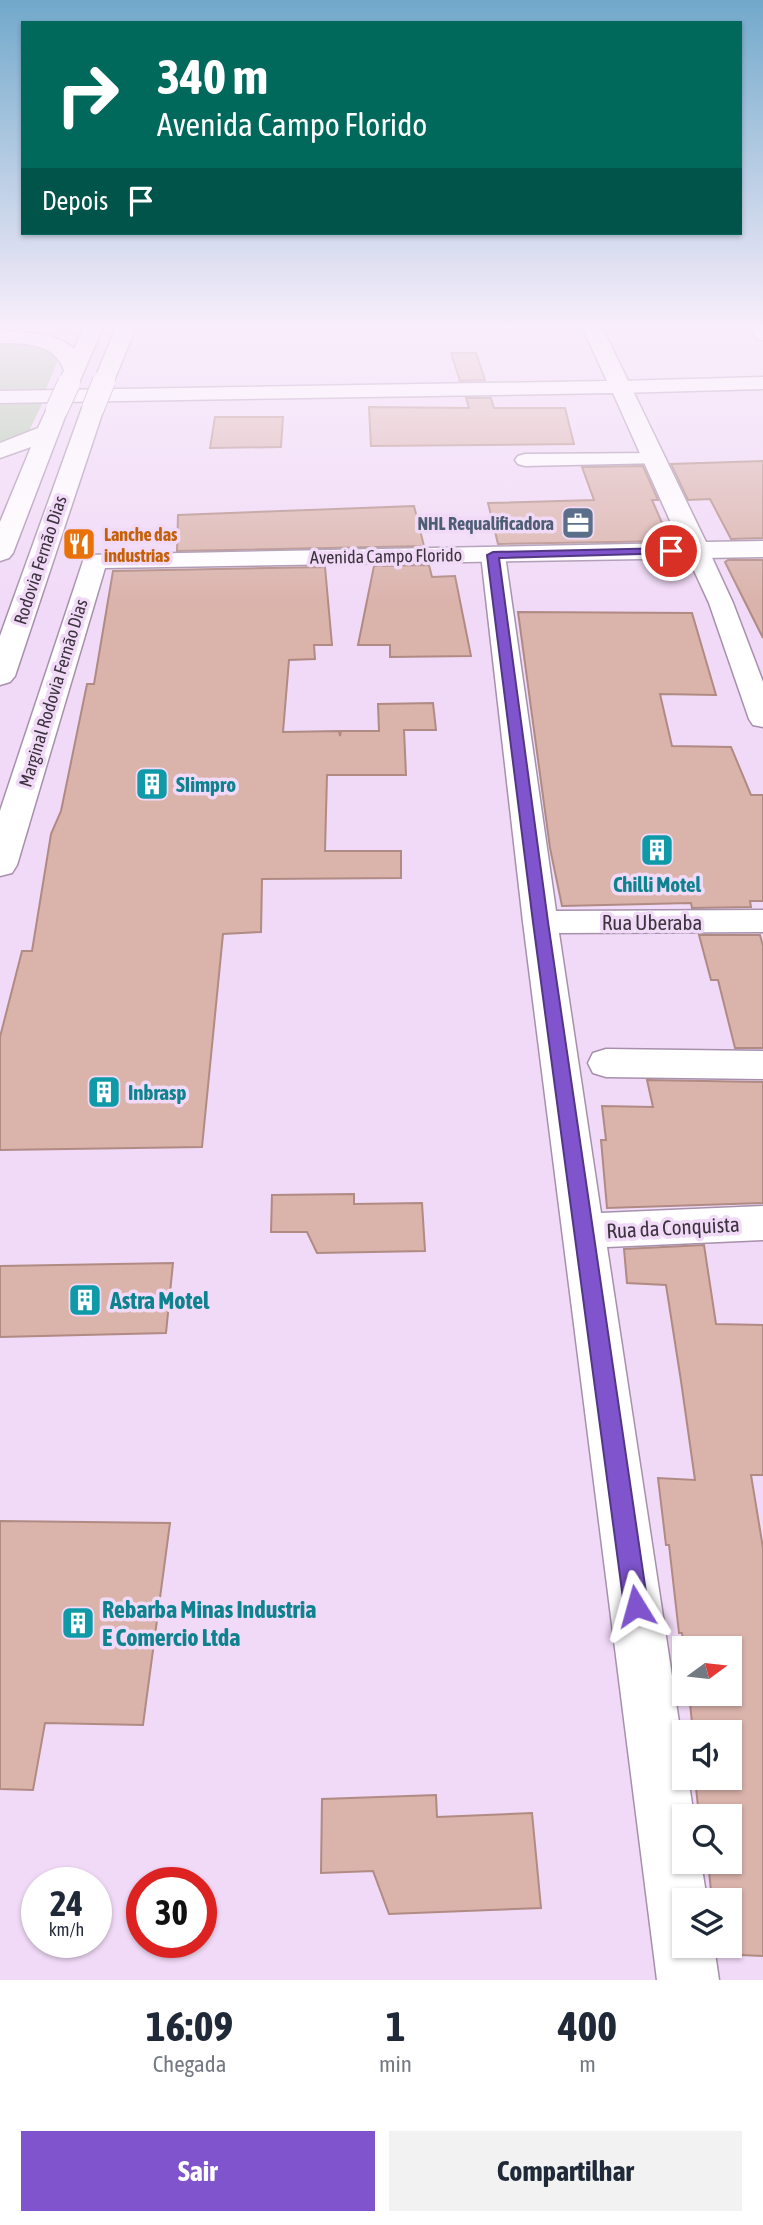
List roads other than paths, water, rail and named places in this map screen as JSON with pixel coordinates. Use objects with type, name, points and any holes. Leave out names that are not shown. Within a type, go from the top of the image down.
[{"type":"main road","name":"Rodovia Fernão Dias","points":[[2,544],[52,419]]},
{"type":"main road","name":"Rodovia Fernão Dias","points":[[0,676],[89,419]]},
{"type":"main road","points":[[635,419],[697,551]]},
{"type":"main road","points":[[0,451],[46,433]]},
{"type":"main road","name":"Avenida Campo Florido","points":[[94,560],[763,549]]},
{"type":"main road","name":"Marginal Rodovia Fernão Dias","points":[[0,865],[94,560]]},
{"type":"street","points":[[525,460],[655,459]]},
{"type":"street","points":[[697,551],[721,603],[763,719]]},
{"type":"street","points":[[493,555],[540,922],[688,1980]]},
{"type":"street","name":"Rua Uberaba","points":[[540,922],[763,921]]},
{"type":"street","points":[[606,1063],[763,1065]]},
{"type":"street","name":"Rua da Conquista","points":[[584,1231],[763,1223]]},
{"type":"place","name":"NHL Requalificadora","points":[[578,523]]},
{"type":"place","name":"Lanche das industrias","points":[[79,544]]},
{"type":"place","name":"SIimpro","points":[[152,784]]},
{"type":"place","name":"Chilli Motel","points":[[657,850]]},
{"type":"place","name":"Inbrasp","points":[[104,1092]]},
{"type":"place","name":"Astra Motel","points":[[85,1300]]},
{"type":"place","name":"Rebarba Minas Industria E Comercio Ltda","points":[[78,1623]]}]
